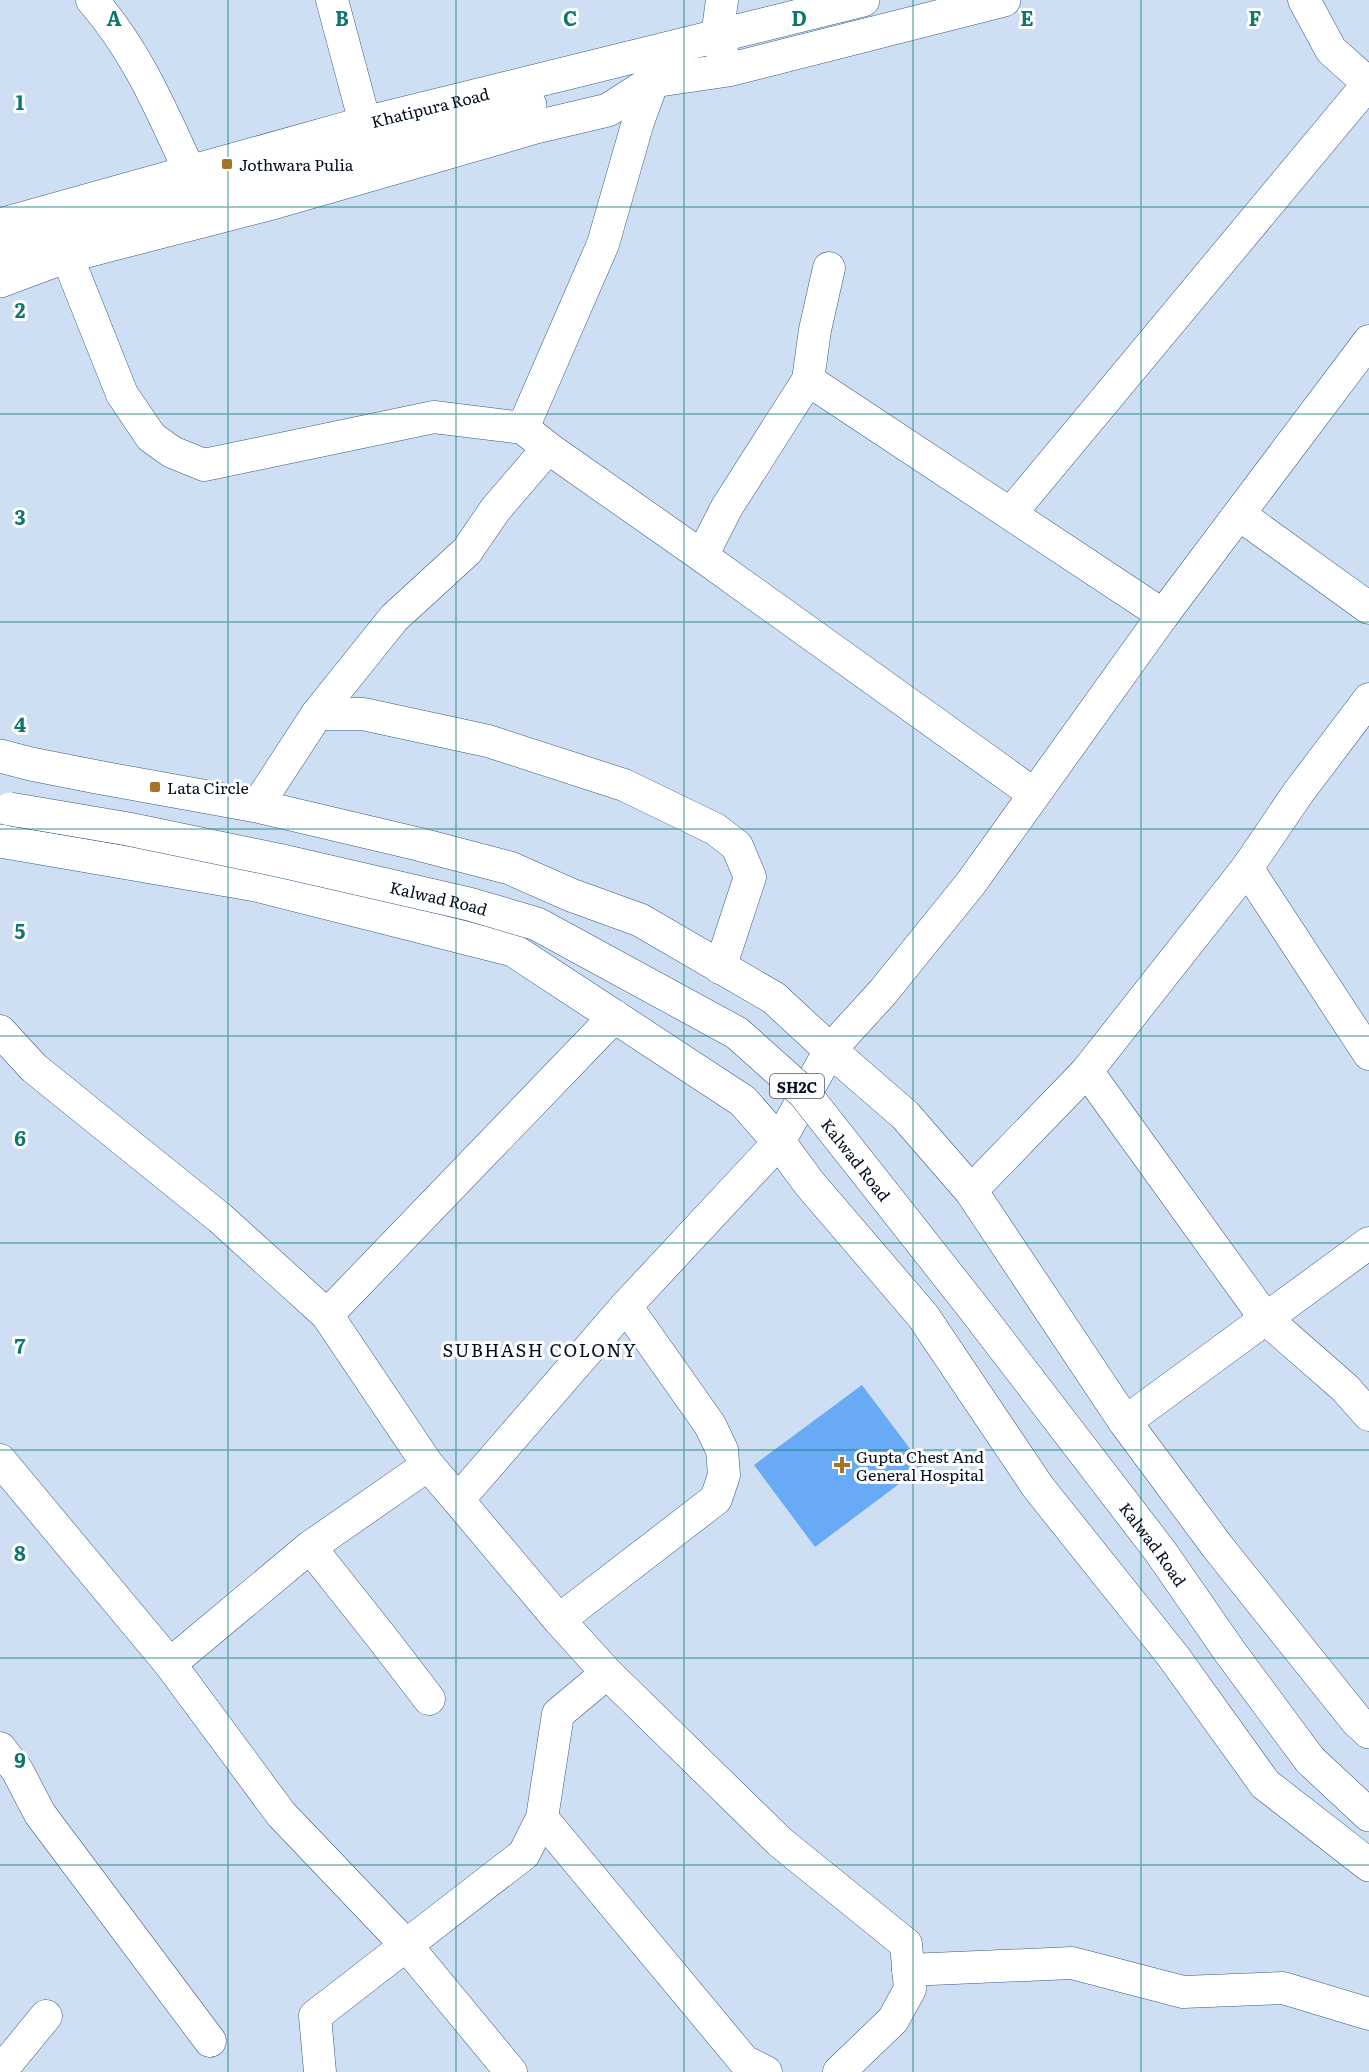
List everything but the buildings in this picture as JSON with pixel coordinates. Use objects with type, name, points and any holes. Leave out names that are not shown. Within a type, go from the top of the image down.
[{"type":"main road","name":"Khatipura Road","points":[[0,225],[365,123],[863,0]]},
{"type":"main road","points":[[0,252],[603,83],[653,81],[728,70],[1004,0]]},
{"type":"main road","points":[[0,281],[67,256],[276,202],[536,127],[608,110],[653,81]]},
{"type":"main road","points":[[15,760],[257,806],[510,868],[570,895],[640,920],[774,998],[905,1115],[971,1191],[1125,1422],[1217,1546],[1357,1721],[1369,1732]]},
{"type":"main road","name":"Kalwad Road","points":[[5,808],[128,829],[282,861],[469,904],[537,924],[737,1033],[804,1093],[1160,1551],[1230,1652],[1310,1760],[1369,1815]]},
{"type":"main road","points":[[0,841],[256,885],[513,950],[743,1101],[779,1142],[809,1183],[923,1316],[1038,1487],[1173,1656],[1265,1784],[1369,1864]]},
{"type":"street","points":[[92,0],[111,21],[140,66],[190,172]]},
{"type":"street","points":[[332,0],[365,123]]},
{"type":"street","points":[[722,0],[717,37],[728,70]]},
{"type":"street","points":[[1011,513],[1369,84],[1331,50],[1304,0]]},
{"type":"street","points":[[523,428],[603,244],[638,122],[653,81]]},
{"type":"street","points":[[67,256],[122,394],[151,437],[172,452],[204,465],[434,417],[523,428],[1034,794]]},
{"type":"street","points":[[702,556],[727,507],[808,380],[815,330],[829,268]]},
{"type":"street","points":[[458,1500],[626,1306],[779,1142],[830,1050],[883,992],[971,883],[1163,615],[1369,340]]},
{"type":"street","points":[[808,380],[1163,615]]},
{"type":"street","points":[[257,806],[317,714],[394,618],[466,551],[495,510],[548,448]]},
{"type":"street","points":[[1240,515],[1369,608]]},
{"type":"street","points":[[971,1191],[1087,1071],[1247,868],[1298,793],[1369,699]]},
{"type":"street","points":[[317,714],[363,714],[489,741],[624,785],[715,829],[737,846],[750,877],[720,968]]},
{"type":"street","points":[[1247,868],[1369,1054]]},
{"type":"street","points":[[327,1315],[615,1016]]},
{"type":"street","points":[[0,1031],[34,1068],[220,1218],[327,1315],[428,1465],[559,1620],[607,1673],[780,1842],[906,1944],[910,1989],[894,2020],[839,2072]]},
{"type":"street","points":[[1087,1071],[1265,1318],[1345,1388],[1369,1415]]},
{"type":"street","points":[[1125,1422],[1369,1243]]},
{"type":"street","points":[[559,1620],[716,1499],[723,1475],[722,1450],[710,1425],[626,1306]]},
{"type":"street","points":[[0,1460],[170,1664],[281,1814],[406,1946],[511,2072]]},
{"type":"street","points":[[170,1664],[310,1548],[428,1465]]},
{"type":"street","points":[[310,1548],[429,1699]]},
{"type":"street","points":[[320,2072],[315,2016],[524,1854],[542,1818],[558,1714],[607,1673]]},
{"type":"street","points":[[0,1748],[17,1770],[40,1814],[210,2041]]},
{"type":"street","points":[[542,1818],[746,2068]]},
{"type":"street","points":[[908,1970],[1072,1963],[1183,1992],[1283,1988],[1369,2014]]},
{"type":"street","points":[[0,2072],[46,2016]]},
{"type":"place","name":"Jothwara Pulia","points":[[227,164]]},
{"type":"place","name":"Lata Circle","points":[[155,787]]},
{"type":"place","name":"Gupta Chest And General Hospital","points":[[842,1465]]},
{"type":"district","name":"SUBHASH COLONY","points":[[540,1349]]}]
